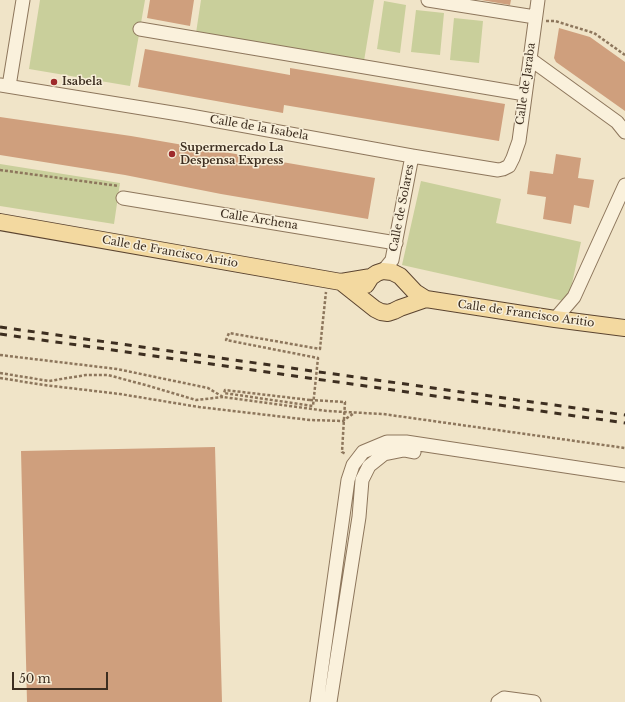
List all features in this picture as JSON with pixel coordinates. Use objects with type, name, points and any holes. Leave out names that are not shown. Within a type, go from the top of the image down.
[{"type":"main road","name":"Calle de Francisco Aritio","points":[[0,222],[334,281],[389,272],[426,299],[625,328]]},
{"type":"main road","points":[[370,305],[365,294],[368,282],[389,272],[406,285],[406,297],[400,308]]},
{"type":"main road","name":"Calle de Francisco Aritio","points":[[334,281],[381,312],[388,313],[426,299]]},
{"type":"street","points":[[4,85],[23,0]]},
{"type":"street","points":[[428,0],[535,19]]},
{"type":"street","name":"Calle de Jaraba","points":[[509,166],[514,158],[519,141],[538,0]]},
{"type":"street","points":[[140,29],[525,94]]},
{"type":"street","points":[[530,59],[617,122],[625,132]]},
{"type":"street","name":"Calle de la Isabela","points":[[4,85],[498,170],[509,166]]},
{"type":"street","name":"Calle de Solares","points":[[389,272],[396,243],[412,156]]},
{"type":"street","points":[[555,319],[574,298],[625,185]]},
{"type":"street","name":"Calle Archena","points":[[123,198],[396,243]]},
{"type":"street","points":[[317,702],[348,480],[353,466],[363,452],[386,442],[406,442],[625,475]]},
{"type":"street","points":[[330,702],[358,517],[362,480],[369,466],[384,454],[404,450],[625,483]]},
{"type":"street","points":[[498,702],[504,698],[534,702]]},
{"type":"path","points":[[535,19],[555,21],[594,33],[625,55]]},
{"type":"path","points":[[0,170],[125,187],[123,198]]},
{"type":"path","points":[[334,281],[322,329],[320,349],[230,333],[226,340],[318,358],[313,406],[224,393],[224,390],[310,400],[345,402],[343,412],[342,452],[357,460]]},
{"type":"path","points":[[0,355],[117,369],[208,388],[223,397]]},
{"type":"path","points":[[0,374],[49,381],[79,376],[108,375],[196,400],[223,397],[327,411],[383,414],[625,448]]},
{"type":"path","points":[[0,378],[120,394],[199,407],[310,420],[343,421],[354,413]]},
{"type":"green space","points":[[40,0],[145,0],[130,86],[29,69]]},
{"type":"green space","points":[[201,0],[374,0],[364,61],[196,33]]},
{"type":"green space","points":[[384,1],[406,5],[400,53],[377,49]]},
{"type":"green space","points":[[416,10],[444,13],[440,55],[411,52]]},
{"type":"green space","points":[[454,18],[483,21],[479,63],[450,60]]},
{"type":"green space","points":[[0,164],[120,183],[114,224],[0,206]]},
{"type":"green space","points":[[421,181],[501,199],[496,223],[581,242],[568,302],[402,265]]},
{"type":"building","points":[[150,0],[194,0],[190,26],[147,18]]},
{"type":"building","points":[[481,0],[511,0],[510,5]]},
{"type":"building","points":[[559,28],[590,37],[625,62],[625,111],[556,62],[554,58]]},
{"type":"building","points":[[145,49],[290,75],[290,68],[505,104],[499,141],[284,105],[283,113],[138,87]]},
{"type":"building","points":[[0,117],[131,136],[375,178],[368,219],[221,194],[125,175],[0,155]]},
{"type":"building","points":[[556,154],[581,158],[578,178],[594,180],[589,208],[574,205],[571,224],[543,219],[546,197],[527,194],[530,171],[553,174]]},
{"type":"building","points":[[215,447],[222,702],[27,702],[21,451]]},
{"type":"railway","points":[[0,327],[625,415]]},
{"type":"railway","points":[[0,334],[625,423]]},
{"type":"place","name":"Isabela","points":[[54,82]]},
{"type":"place","name":"Supermercado La Despensa Express","points":[[172,154]]}]
